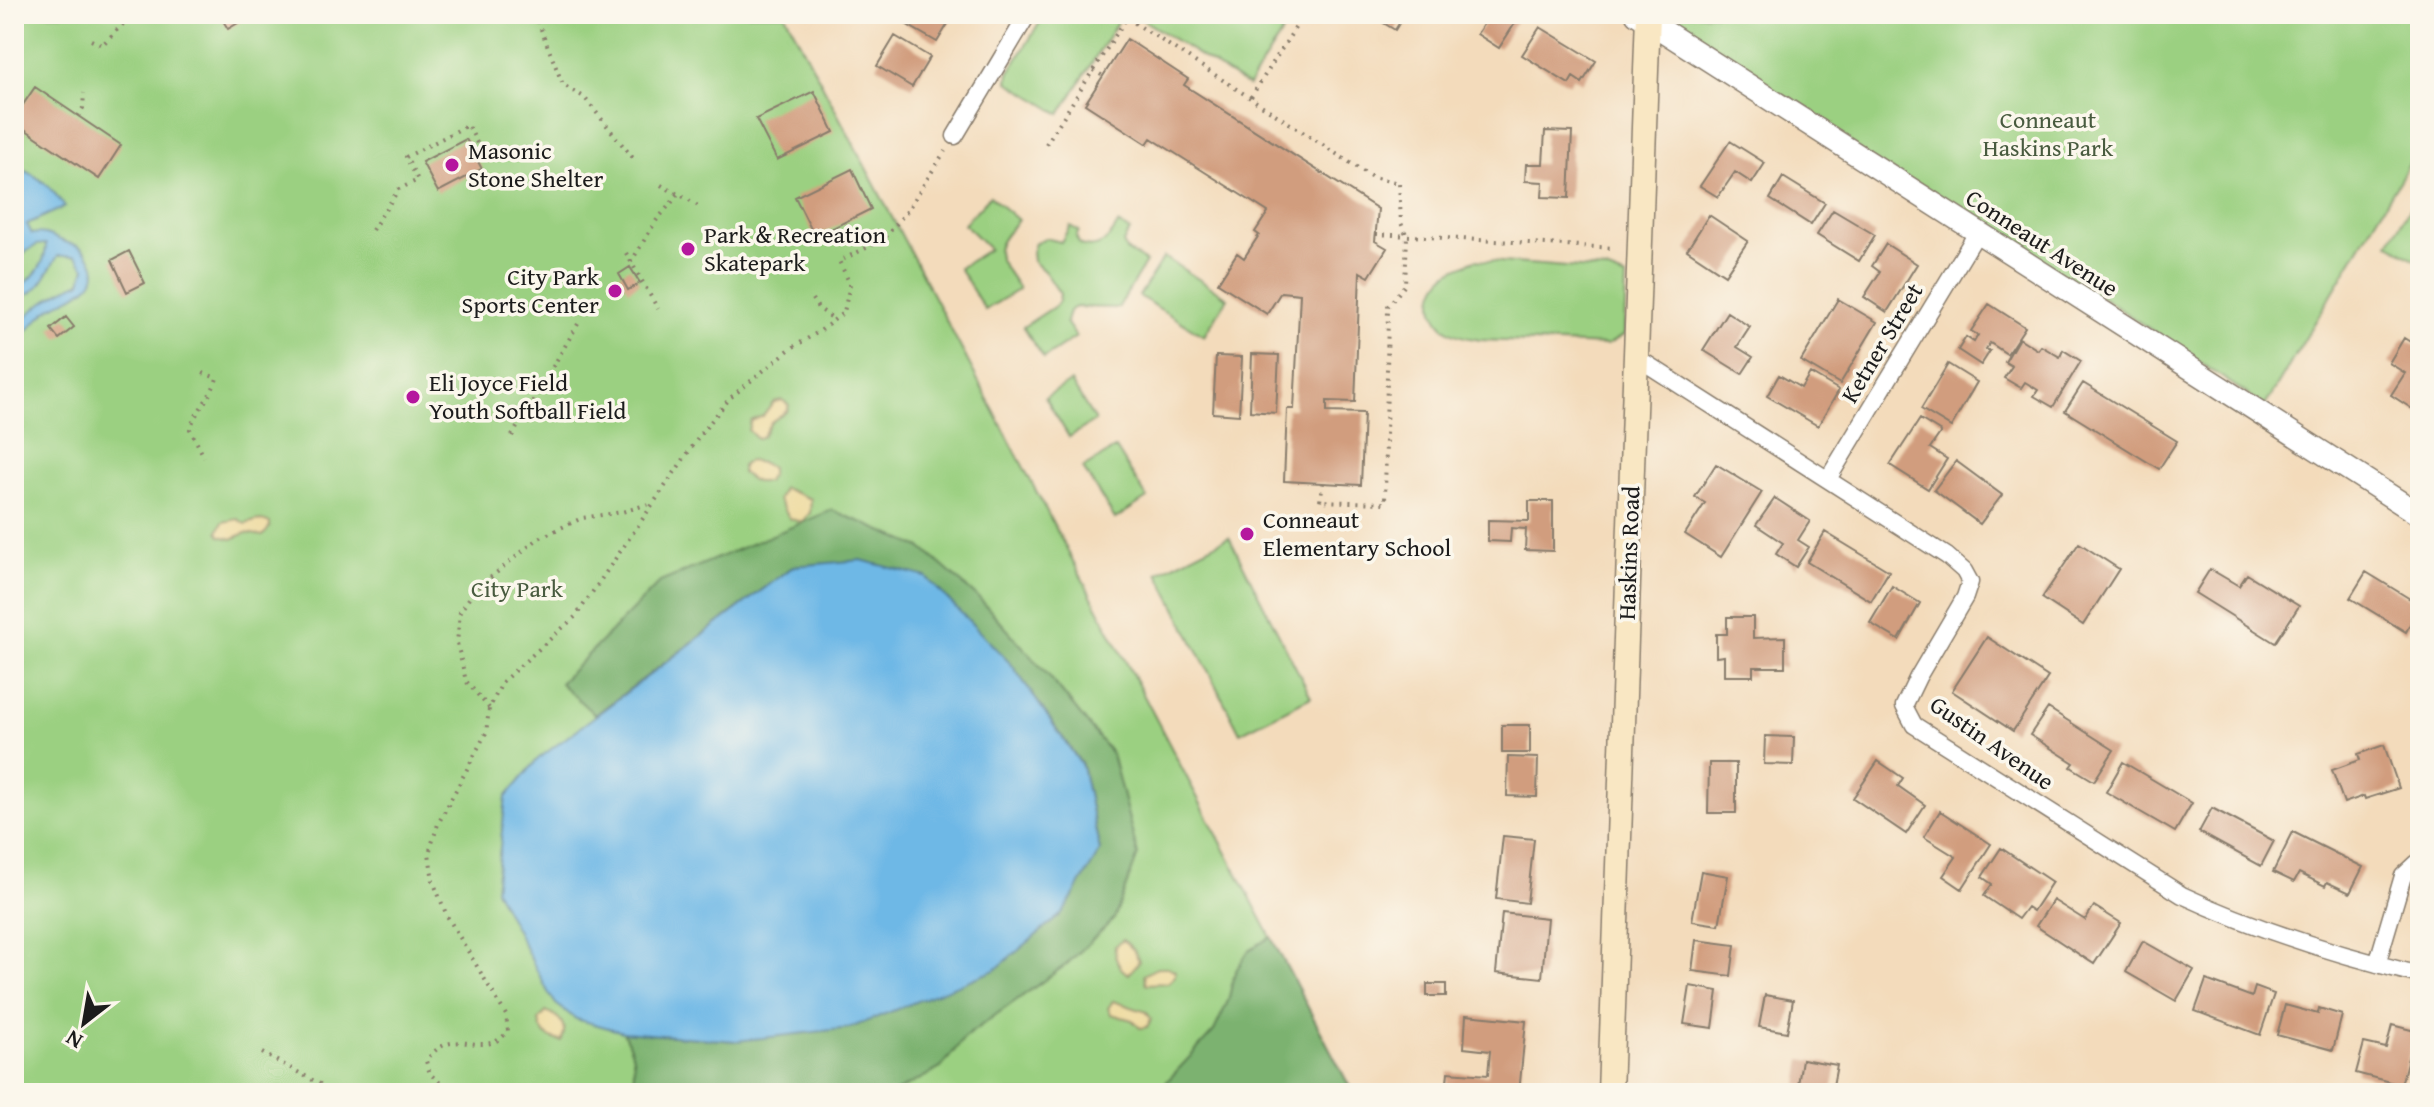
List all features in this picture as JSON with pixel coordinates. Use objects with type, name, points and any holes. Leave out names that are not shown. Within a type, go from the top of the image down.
[{"type":"main road","name":"Haskins Road","points":[[1610,1093],[1636,357],[1644,16]]},
{"type":"street","points":[[955,136],[1028,14]]},
{"type":"street","name":"Conneaut Avenue","points":[[1644,16],[1977,233],[2420,515]]},
{"type":"street","name":"Ketner Street","points":[[1828,479],[1977,233]]},
{"type":"street","name":"Gustin Avenue","points":[[1636,357],[1947,556],[1964,571],[1970,582],[1965,597],[1904,706],[1914,725],[2182,895],[2282,937],[2420,975]]},
{"type":"street","points":[[2377,964],[2403,876],[2417,863],[2420,864]]},
{"type":"path","points":[[91,40],[102,45],[133,14]]},
{"type":"path","points":[[535,14],[563,85],[584,97],[633,158]]},
{"type":"path","points":[[1121,14],[1372,177],[1399,183],[1401,223],[1407,236],[1405,285],[1388,306],[1385,503],[1320,501],[1323,483]]},
{"type":"path","points":[[1251,97],[1304,14]]},
{"type":"path","points":[[1046,144],[1128,16]]},
{"type":"path","points":[[1093,70],[1103,76]]},
{"type":"path","points":[[78,116],[83,108],[84,93]]},
{"type":"path","points":[[372,230],[399,189],[418,180],[406,157],[468,125],[479,147]]},
{"type":"path","points":[[452,1093],[430,1074],[426,1061],[435,1049],[450,1041],[484,1045],[500,1041],[508,1031],[506,1015],[447,916],[433,881],[429,853],[438,824],[486,733],[489,709],[503,681],[576,616],[703,431],[730,398],[790,349],[844,312],[850,284],[839,261],[883,240],[907,211],[955,136]]},
{"type":"path","points":[[661,185],[686,196],[699,207]]},
{"type":"path","points":[[631,262],[656,221],[678,195]]},
{"type":"path","points":[[1376,234],[1615,248]]},
{"type":"path","points":[[626,253],[658,309]]},
{"type":"path","points":[[812,299],[818,308],[835,320]]},
{"type":"path","points":[[512,436],[578,324]]},
{"type":"path","points":[[203,373],[217,378],[212,393],[195,413],[190,429],[204,457]]},
{"type":"path","points":[[489,709],[466,681],[457,643],[460,612],[474,591],[539,538],[582,518],[655,503]]},
{"type":"path","points":[[262,1053],[320,1084],[326,1093]]},
{"type":"green space","name":"City Park","points":[[14,14],[785,14],[1353,1093],[14,1093]]},
{"type":"green space","points":[[1045,14],[1111,14],[1116,17],[1117,23],[1060,114],[1008,82],[1009,73]]},
{"type":"green space","points":[[1222,14],[1237,23],[1243,14],[1294,14],[1248,86],[1137,16]]},
{"type":"green space","name":"Conneaut Haskins Park","points":[[1648,14],[2420,14],[2420,146],[2265,406],[2097,294],[2090,305]]},
{"type":"green space","points":[[2420,191],[2420,263],[2389,243]]},
{"type":"green space","points":[[990,196],[1018,220],[1002,240],[998,254],[1019,289],[985,310],[959,268],[989,249],[964,224]]},
{"type":"green space","points":[[1118,224],[1130,231],[1123,242],[1126,250],[1146,262],[1118,308],[1076,307],[1069,311],[1066,322],[1076,337],[1044,358],[1023,327],[1055,306],[1060,294],[1033,261],[1035,243],[1045,238],[1061,242],[1070,226],[1079,231],[1076,237],[1080,245],[1098,245],[1111,235]]},
{"type":"green space","points":[[1164,257],[1228,298],[1204,336],[1139,296]]},
{"type":"green space","points":[[1475,260],[1606,270],[1626,278],[1624,335],[1607,345],[1480,340],[1452,333],[1437,317],[1433,301],[1435,292],[1438,284],[1451,271]]},
{"type":"green space","points":[[1071,382],[1095,421],[1069,437],[1045,397]]},
{"type":"green space","points":[[1116,448],[1147,498],[1115,519],[1083,468]]},
{"type":"green space","points":[[832,510],[922,548],[981,600],[1049,676],[1112,754],[1138,855],[1114,919],[1067,964],[965,1037],[941,1068],[894,1093],[669,1093],[634,1086],[633,1058],[623,1032],[736,1041],[1062,913],[1100,851],[1082,765],[1012,665],[794,566],[595,715],[560,683],[660,582]]},
{"type":"green space","points":[[1229,537],[1311,697],[1240,733],[1158,573]]},
{"type":"green space","points":[[1271,937],[1353,1093],[1156,1093],[1214,1031],[1228,1001],[1235,972],[1249,950]]},
{"type":"sand","points":[[782,400],[789,405],[787,411],[771,422],[763,436],[757,439],[748,430],[751,421],[763,416],[774,402]]},
{"type":"sand","points":[[748,461],[763,463],[771,468],[771,476],[766,482],[755,482],[742,473],[742,466]]},
{"type":"sand","points":[[783,488],[811,499],[810,513],[802,522],[790,519],[778,500]]},
{"type":"sand","points":[[238,519],[245,524],[263,520],[270,523],[270,527],[263,536],[246,533],[232,539],[220,536],[218,531],[223,522]]},
{"type":"sand","points":[[1123,940],[1134,950],[1139,961],[1129,974],[1120,966],[1115,954],[1115,946]]},
{"type":"sand","points":[[1158,967],[1168,967],[1175,971],[1175,976],[1168,983],[1146,984],[1144,975]]},
{"type":"sand","points":[[1113,1001],[1147,1012],[1151,1019],[1147,1027],[1140,1028],[1132,1020],[1111,1014],[1108,1008]]},
{"type":"sand","points":[[546,1012],[562,1023],[564,1031],[561,1041],[543,1032],[539,1020]]},
{"type":"water","points":[[14,166],[43,182],[65,207],[27,224],[32,234],[48,235],[78,246],[89,256],[95,269],[90,284],[45,313],[14,344],[21,323],[29,314],[49,298],[81,282],[85,268],[76,256],[58,256],[36,289],[14,298],[14,287],[27,281],[41,265],[46,244],[37,245],[14,259]]},
{"type":"water","points":[[861,560],[926,577],[1012,665],[1082,766],[1100,851],[1063,913],[995,970],[850,1028],[736,1041],[623,1032],[576,1019],[556,1004],[548,992],[495,889],[506,797],[538,759],[794,566]]},
{"type":"building","points":[[219,14],[253,14],[228,29]]},
{"type":"building","points":[[909,14],[954,14],[937,42],[904,23]]},
{"type":"building","points":[[1369,14],[1405,14],[1395,30]]},
{"type":"building","points":[[1490,14],[1508,14],[1517,20],[1499,48],[1477,34]]},
{"type":"building","points":[[1540,27],[1596,61],[1582,83],[1573,77],[1569,84],[1522,55]]},
{"type":"building","points":[[895,36],[930,57],[912,87],[877,66]]},
{"type":"building","points":[[1127,39],[1188,79],[1184,85],[1378,209],[1375,241],[1387,248],[1369,277],[1360,272],[1355,402],[1327,401],[1327,412],[1364,413],[1361,485],[1284,481],[1287,409],[1294,409],[1300,294],[1281,292],[1267,314],[1218,283],[1237,253],[1244,258],[1259,235],[1255,232],[1268,212],[1151,138],[1147,144],[1085,104]]},
{"type":"building","points":[[35,87],[121,145],[99,179],[14,122]]},
{"type":"building","points":[[814,91],[834,132],[777,160],[756,119]]},
{"type":"building","points":[[1545,131],[1572,132],[1569,198],[1542,197],[1543,182],[1525,181],[1526,164],[1543,164]]},
{"type":"building","name":"Masonic Stone Shelter","points":[[466,139],[482,169],[438,192],[422,162]]},
{"type":"building","points":[[1730,141],[1765,163],[1752,183],[1735,172],[1718,197],[1700,186]]},
{"type":"building","points":[[852,169],[871,209],[815,237],[795,197]]},
{"type":"building","points":[[1783,177],[1825,203],[1811,225],[1770,199]]},
{"type":"building","points":[[1833,210],[1875,235],[1859,261],[1817,235]]},
{"type":"building","points":[[1709,215],[1748,241],[1725,275],[1687,250]]},
{"type":"building","points":[[1886,244],[1917,264],[1887,312],[1864,297],[1880,272],[1872,266]]},
{"type":"building","points":[[129,251],[145,283],[127,292],[112,260]]},
{"type":"building","points":[[630,267],[640,283],[628,290],[619,274]]},
{"type":"building","points":[[1838,299],[1877,322],[1840,384],[1801,361]]},
{"type":"building","points":[[1989,304],[2025,327],[2007,354],[1990,343],[1986,349],[1990,351],[1981,365],[1958,350],[1966,337],[1974,342],[1978,335],[1971,331]]},
{"type":"building","points":[[1727,312],[1750,327],[1737,347],[1753,357],[1742,374],[1703,350]]},
{"type":"building","points":[[66,317],[74,327],[59,339],[51,329]]},
{"type":"building","points":[[2019,338],[2038,350],[2041,346],[2060,357],[2063,350],[2081,361],[2053,407],[2034,396],[2038,390],[2025,382],[2021,388],[2004,378],[2012,366],[2005,362]]},
{"type":"building","points":[[2404,338],[2420,348],[2420,371],[2416,377],[2420,380],[2420,414],[2391,395],[2405,373],[2389,363]]},
{"type":"building","points":[[1252,354],[1279,355],[1276,413],[1250,411]]},
{"type":"building","points":[[1216,356],[1242,357],[1239,415],[1213,413]]},
{"type":"building","points":[[1948,364],[1977,382],[1951,427],[1921,409]]},
{"type":"building","points":[[1810,373],[1839,390],[1818,426],[1767,396],[1779,375],[1801,388]]},
{"type":"building","points":[[2083,383],[2177,441],[2159,469],[2065,411]]},
{"type":"building","points":[[1920,419],[1941,432],[1930,448],[1947,459],[1928,489],[1890,465]]},
{"type":"building","points":[[1956,461],[2002,495],[1980,524],[1934,490]]},
{"type":"building","points":[[1716,464],[1762,492],[1721,557],[1685,534],[1705,503],[1695,497]]},
{"type":"building","points":[[1775,498],[1810,521],[1798,540],[1809,547],[1796,567],[1776,554],[1783,543],[1756,525]]},
{"type":"building","points":[[1529,501],[1553,501],[1553,551],[1525,550],[1526,529],[1511,528],[1510,542],[1488,541],[1488,520],[1529,521]]},
{"type":"building","points":[[1825,532],[1889,571],[1871,601],[1807,562]]},
{"type":"building","points":[[2079,543],[2119,569],[2083,625],[2042,598]]},
{"type":"building","points":[[2210,569],[2239,586],[2247,574],[2299,606],[2275,643],[2195,593]]},
{"type":"building","points":[[2366,572],[2420,605],[2406,632],[2350,598]]},
{"type":"building","points":[[1892,586],[1920,603],[1899,640],[1870,623]]},
{"type":"building","points":[[1727,617],[1753,617],[1753,638],[1785,637],[1785,667],[1753,667],[1753,676],[1724,676],[1724,656],[1716,657],[1716,634],[1727,634]]},
{"type":"building","points":[[1987,637],[2048,677],[2013,731],[1952,691]]},
{"type":"building","points":[[2048,708],[2114,750],[2094,781],[2071,767],[2074,763],[2030,735]]},
{"type":"building","points":[[1502,725],[1530,725],[1530,753],[1502,753]]},
{"type":"building","points":[[1765,736],[1794,737],[1793,765],[1764,764]]},
{"type":"building","points":[[2384,745],[2399,788],[2344,803],[2332,770],[2360,760],[2358,754]]},
{"type":"building","points":[[1508,757],[1538,758],[1537,797],[1507,796]]},
{"type":"building","points":[[1878,761],[1903,778],[1898,786],[1925,805],[1906,834],[1853,798]]},
{"type":"building","points":[[2123,762],[2192,803],[2175,832],[2106,792]]},
{"type":"building","points":[[1709,763],[1736,763],[1736,813],[1708,813]]},
{"type":"building","points":[[2212,808],[2274,841],[2261,866],[2199,832]]},
{"type":"building","points":[[1940,811],[1991,844],[1962,889],[1943,876],[1956,857],[1924,837]]},
{"type":"building","points":[[2293,832],[2363,867],[2350,893],[2327,882],[2325,886],[2299,873],[2294,882],[2273,872]]},
{"type":"building","points":[[1503,836],[1534,839],[1527,903],[1496,899]]},
{"type":"building","points":[[2001,848],[2052,882],[2033,911],[2027,907],[2018,919],[1984,896],[1992,884],[1982,877]]},
{"type":"building","points":[[1701,871],[1728,876],[1719,925],[1692,921]]},
{"type":"building","points":[[2053,900],[2085,920],[2094,906],[2121,923],[2094,964],[2036,926]]},
{"type":"building","points":[[1502,913],[1547,918],[1542,978],[1496,973]]},
{"type":"building","points":[[1696,940],[1735,945],[1731,976],[1692,971]]},
{"type":"building","points":[[2143,941],[2194,970],[2176,1001],[2126,972]]},
{"type":"building","points":[[2206,980],[2252,997],[2255,987],[2274,994],[2260,1035],[2195,1011]]},
{"type":"building","points":[[1427,984],[1446,984],[1446,996],[1427,996]]},
{"type":"building","points":[[1690,986],[1718,991],[1713,1028],[1684,1024]]},
{"type":"building","points":[[1765,995],[1793,1000],[1787,1032],[1759,1027]]},
{"type":"building","points":[[2285,1005],[2318,1014],[2319,1008],[2342,1015],[2333,1050],[2277,1035]]},
{"type":"building","points":[[1466,1015],[1526,1021],[1519,1093],[1446,1092],[1448,1072],[1488,1075],[1490,1051],[1464,1048]]},
{"type":"building","points":[[2392,1025],[2415,1031],[2401,1085],[2356,1073],[2364,1043],[2386,1048]]},
{"type":"building","points":[[1802,1059],[1837,1065],[1832,1091],[1798,1085]]},
{"type":"place","name":"Masonic Stone Shelter","points":[[452,165]]},
{"type":"place","name":"Park & Recreation Skatepark","points":[[688,249]]},
{"type":"place","name":"City Park Sports Center","points":[[615,291]]},
{"type":"place","name":"Eli Joyce Field Youth Softball Field","points":[[413,397]]},
{"type":"place","name":"Conneaut Elementary School","points":[[1247,534]]}]
